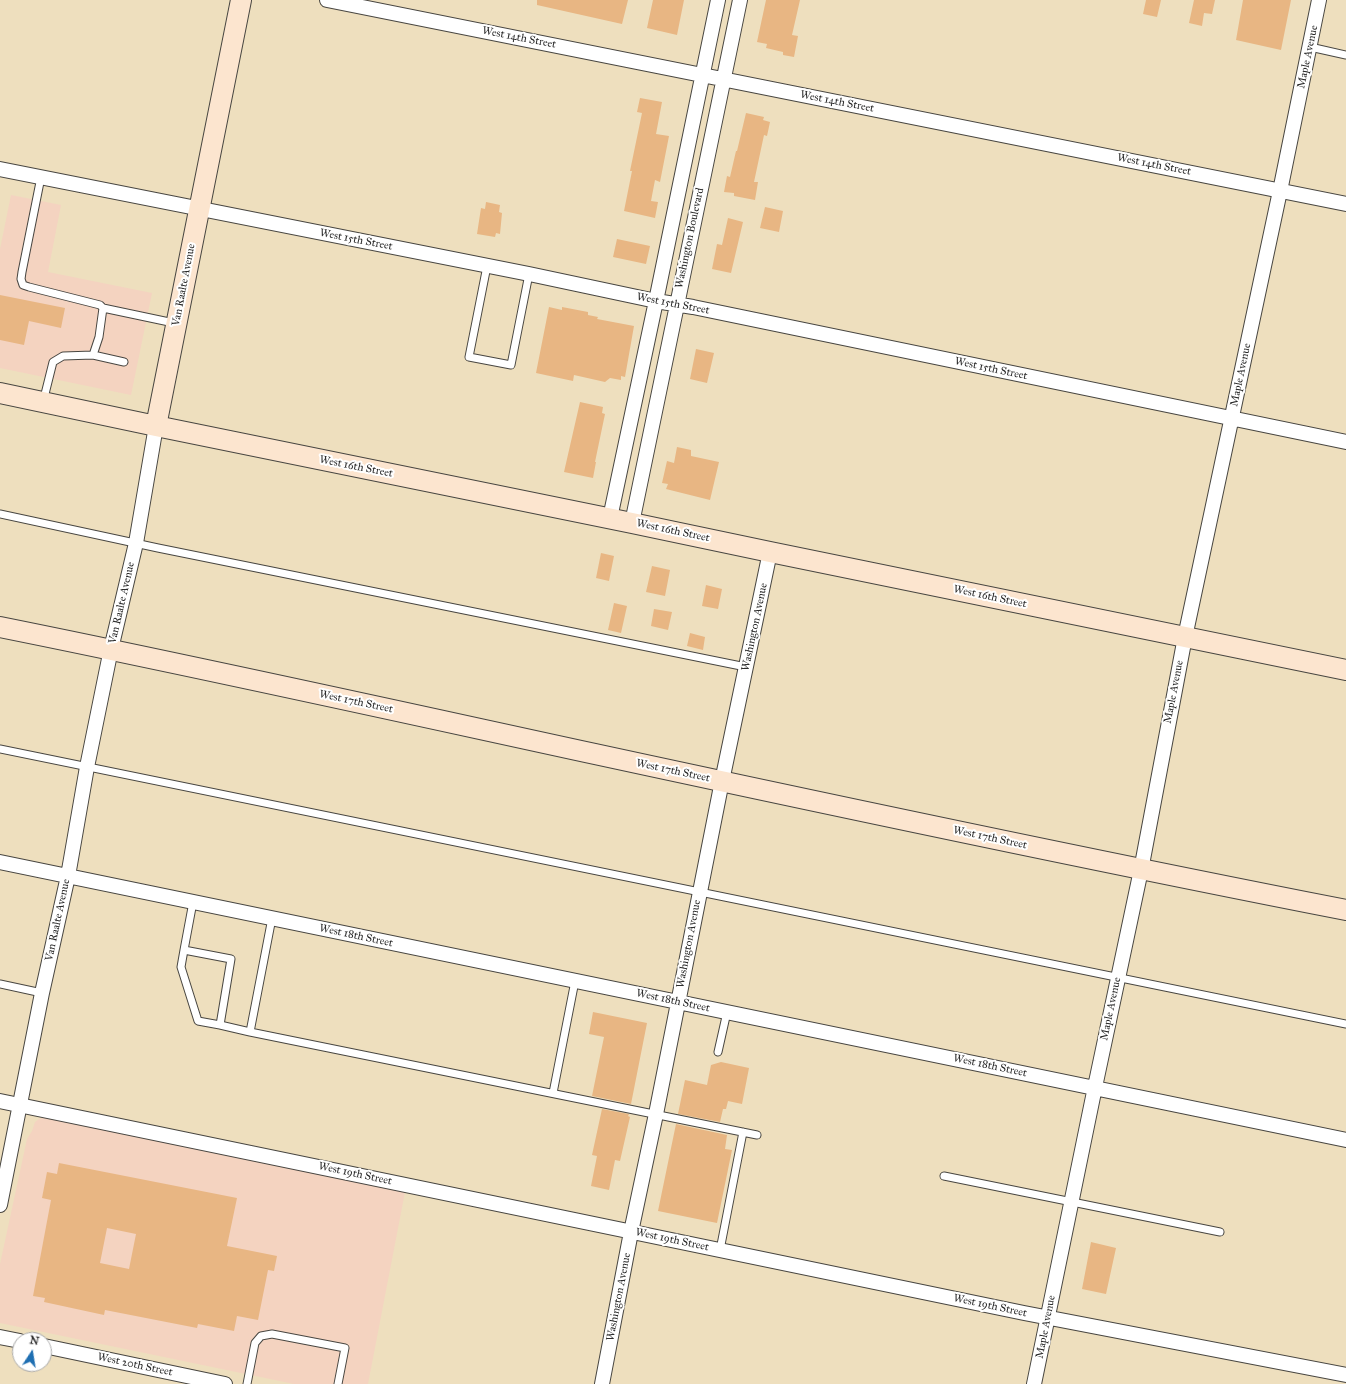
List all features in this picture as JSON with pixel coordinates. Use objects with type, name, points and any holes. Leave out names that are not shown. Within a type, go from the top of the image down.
[{"type":"street","name":"Van Raalte Avenue","points":[[0,1205],[42,992],[68,876],[87,767],[111,649],[136,544],[156,426],[241,0]]},
{"type":"street","name":"West 14th Street","points":[[327,0],[1346,204]]},
{"type":"street","name":"Washington Boulevard","points":[[610,518],[718,0]]},
{"type":"street","name":"Washington Boulevard","points":[[632,522],[740,0]]},
{"type":"street","name":"Maple Avenue","points":[[1034,1384],[1094,1087],[1141,870],[1184,637],[1232,419],[1319,0]]},
{"type":"street","name":"West 15th Street","points":[[0,169],[529,274],[1346,442]]},
{"type":"street","name":"West 16th Street","points":[[0,393],[1346,670]]},
{"type":"street","name":"Washington Avenue","points":[[602,1384],[631,1232],[722,781],[770,552]]},
{"type":"street","name":"West 17th Street","points":[[0,627],[111,649],[1141,870],[1346,910]]},
{"type":"street","name":"West 18th Street","points":[[0,862],[1346,1140]]},
{"type":"street","name":"West 19th Street","points":[[0,1100],[631,1232],[1048,1317],[1346,1375]]},
{"type":"street","points":[[0,1337],[12,1339]]},
{"type":"street","name":"West 20th Street","points":[[52,1348],[225,1384]]},
{"type":"lane","points":[[1310,47],[1346,55]]},
{"type":"lane","points":[[41,177],[22,272],[21,279],[23,285],[29,288],[100,305],[103,308],[177,324]]},
{"type":"lane","points":[[487,266],[469,357],[511,365],[529,274]]},
{"type":"lane","points":[[93,355],[99,337],[103,308]]},
{"type":"lane","points":[[43,402],[53,362],[63,356],[93,355],[124,362]]},
{"type":"lane","points":[[0,514],[136,544],[746,667]]},
{"type":"lane","points":[[0,749],[1346,1024]]},
{"type":"lane","points":[[193,902],[181,967],[198,1021],[758,1135]]},
{"type":"lane","points":[[250,1032],[272,918]]},
{"type":"lane","points":[[184,950],[231,959],[220,1025]]},
{"type":"lane","points":[[552,1093],[575,981]]},
{"type":"lane","points":[[0,984],[42,992]]},
{"type":"lane","points":[[718,1052],[727,1012]]},
{"type":"lane","points":[[720,1250],[743,1132]]},
{"type":"lane","points":[[944,1176],[1220,1232]]},
{"type":"lane","points":[[247,1384],[255,1343],[261,1336],[272,1334],[345,1348],[338,1384]]},
{"type":"shaded area","points":[[11,195],[61,205],[48,272],[152,293],[131,395],[0,368],[0,249]]},
{"type":"shaded area","points":[[46,1117],[405,1192],[368,1384],[294,1384],[52,1334],[52,1332],[43,1332],[0,1323],[0,1264],[27,1139],[35,1122]]},
{"type":"building","points":[[537,0],[628,0],[622,24],[537,5]]},
{"type":"building","points":[[653,0],[684,0],[677,35],[647,28]]},
{"type":"building","points":[[766,0],[800,0],[792,35],[798,36],[794,57],[783,55],[783,52],[766,48],[767,44],[757,42]]},
{"type":"building","points":[[1146,0],[1161,0],[1157,17],[1143,14]]},
{"type":"building","points":[[1194,0],[1215,0],[1212,14],[1204,13],[1202,26],[1189,23]]},
{"type":"building","points":[[1243,0],[1291,0],[1281,50],[1236,40]]},
{"type":"building","points":[[640,98],[662,102],[656,134],[669,136],[660,182],[655,180],[651,201],[658,202],[655,218],[624,211],[632,171],[630,171],[642,113],[637,112]]},
{"type":"building","points":[[746,113],[764,117],[763,120],[770,122],[767,136],[764,135],[754,182],[758,182],[755,200],[734,196],[734,193],[724,192],[727,176],[730,177]]},
{"type":"building","points":[[486,202],[500,205],[499,212],[502,213],[500,234],[496,233],[495,237],[477,234],[481,208],[485,209]]},
{"type":"building","points":[[765,207],[783,211],[779,232],[760,228]]},
{"type":"building","points":[[728,218],[743,222],[731,273],[712,269],[717,244],[722,245]]},
{"type":"building","points":[[617,239],[650,246],[646,264],[613,257]]},
{"type":"building","points":[[0,295],[65,308],[61,328],[29,321],[24,345],[0,340]]},
{"type":"building","points":[[549,307],[562,310],[562,307],[588,312],[588,315],[598,317],[597,319],[634,326],[625,377],[621,376],[621,380],[610,378],[605,382],[574,375],[573,381],[536,373]]},
{"type":"building","points":[[696,349],[714,353],[707,383],[690,379]]},
{"type":"building","points":[[580,402],[603,407],[602,413],[605,414],[593,478],[564,472]]},
{"type":"building","points":[[677,447],[691,450],[691,456],[719,462],[710,500],[666,489],[668,484],[662,483],[667,461],[674,463]]},
{"type":"building","points":[[601,553],[614,556],[609,581],[596,578]]},
{"type":"building","points":[[652,566],[670,570],[665,596],[646,592]]},
{"type":"building","points":[[706,585],[722,589],[718,609],[702,606]]},
{"type":"building","points":[[614,603],[627,606],[621,633],[608,630]]},
{"type":"building","points":[[654,609],[672,612],[668,630],[651,626]]},
{"type":"building","points":[[690,633],[705,637],[703,650],[687,646]]},
{"type":"building","points":[[593,1012],[647,1023],[631,1104],[592,1096],[604,1037],[589,1034]]},
{"type":"building","points":[[721,1062],[749,1068],[742,1104],[728,1101],[726,1109],[723,1109],[720,1122],[678,1114],[685,1080],[707,1085],[711,1065]]},
{"type":"building","points":[[602,1109],[629,1114],[628,1116],[630,1117],[620,1161],[615,1160],[609,1190],[591,1186],[597,1156],[592,1155]]},
{"type":"building","points":[[676,1124],[727,1135],[725,1149],[732,1150],[717,1223],[658,1211]]},
{"type":"building","points":[[59,1163],[237,1198],[227,1246],[277,1256],[274,1271],[268,1270],[258,1320],[237,1316],[234,1331],[198,1324],[197,1328],[105,1310],[104,1315],[44,1302],[45,1298],[33,1296],[51,1200],[42,1198],[47,1172],[57,1174]],"holes":[[[107,1228],[136,1234],[129,1269],[100,1263]]]},
{"type":"building","points":[[1091,1242],[1116,1248],[1106,1294],[1082,1289]]}]
